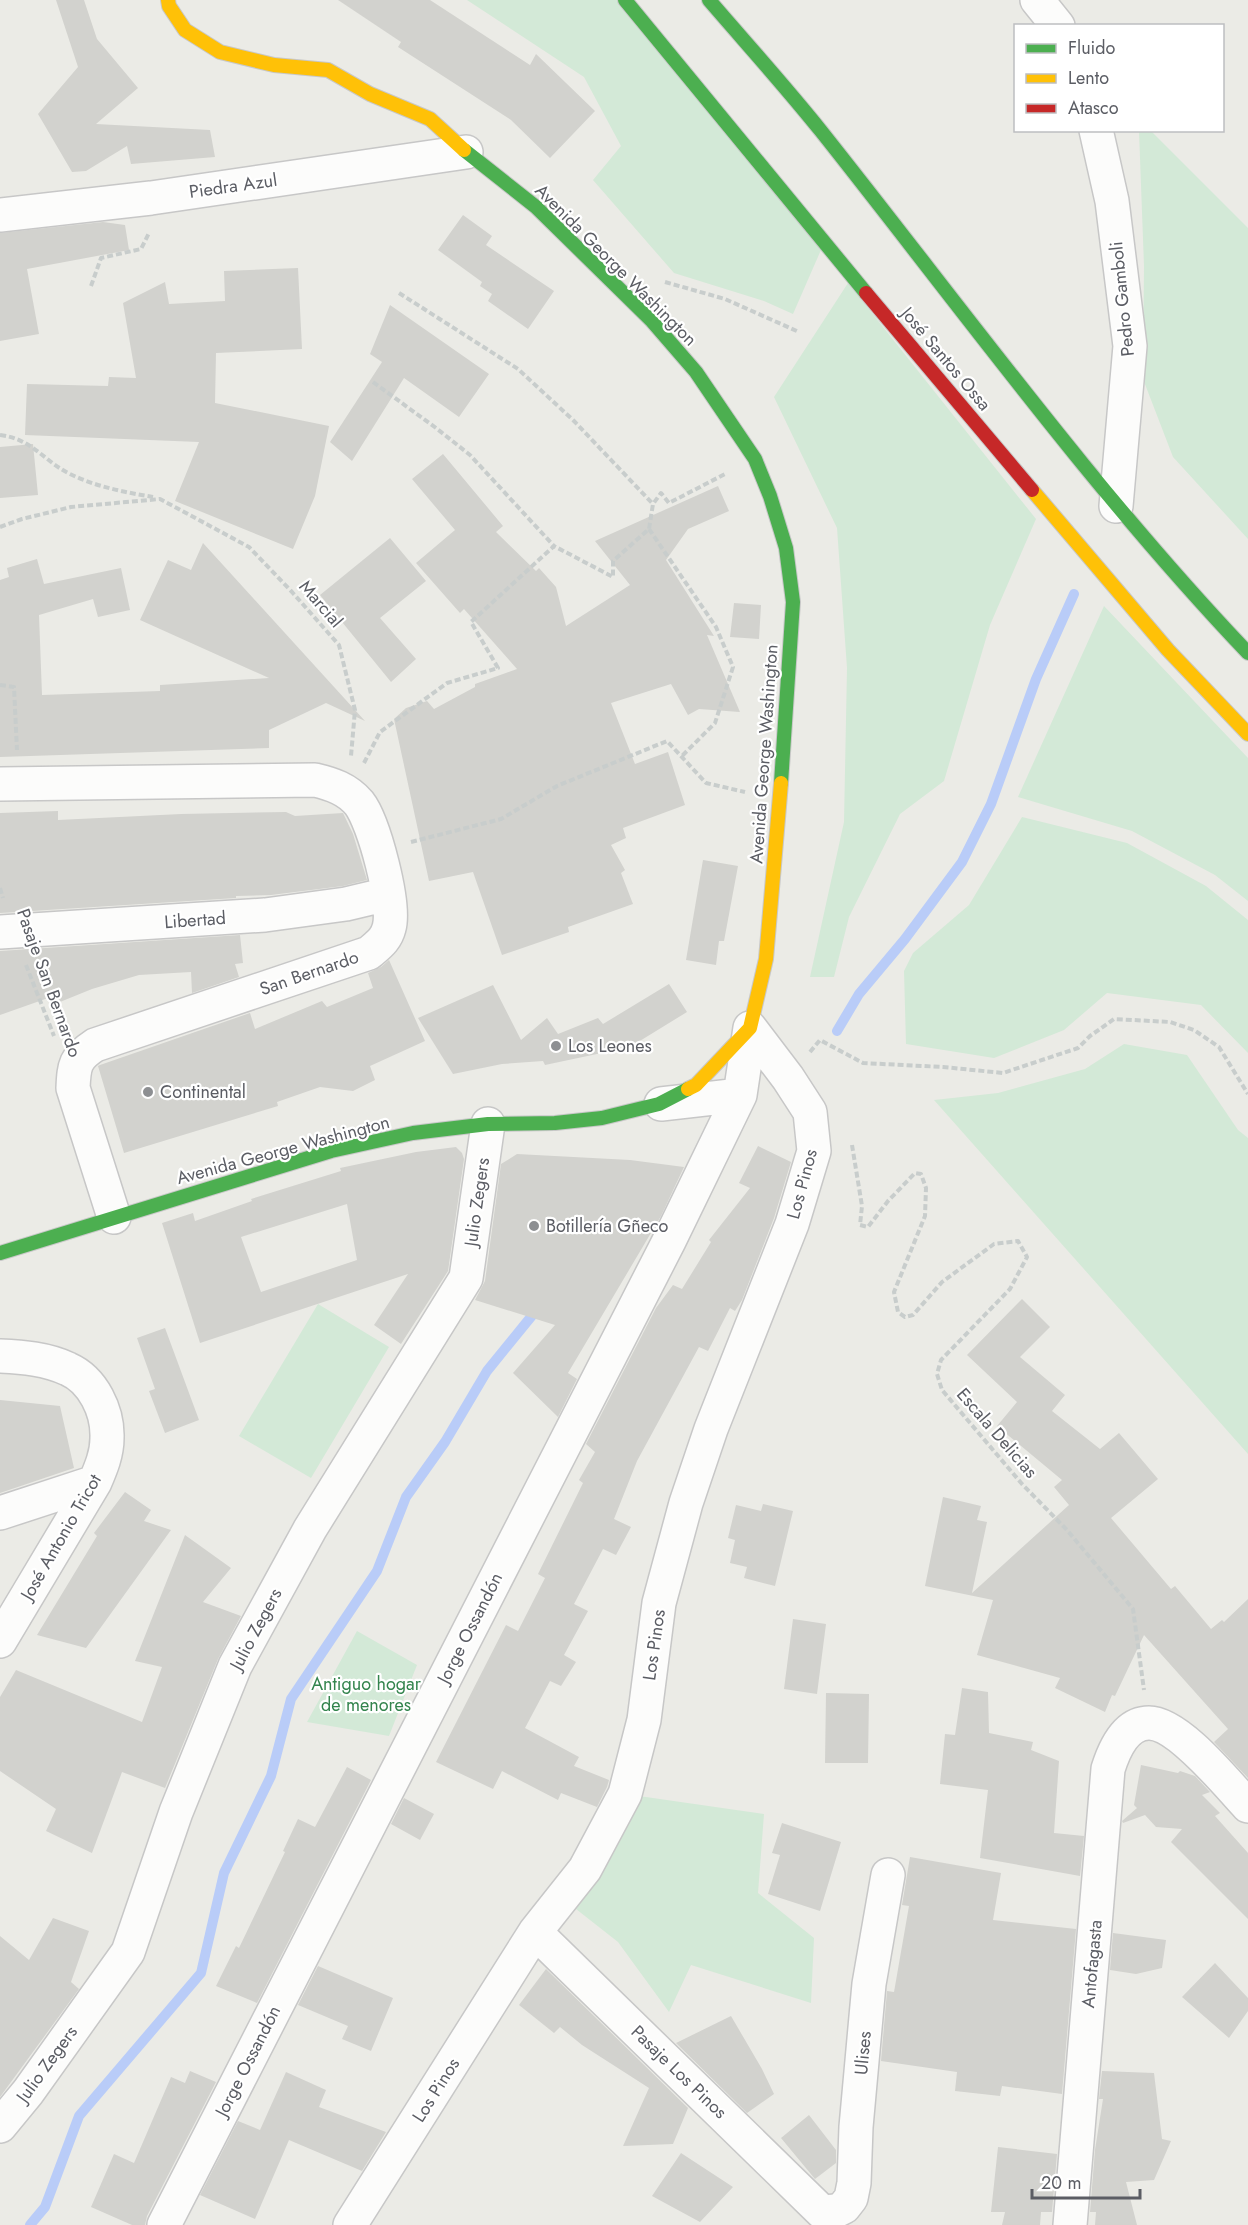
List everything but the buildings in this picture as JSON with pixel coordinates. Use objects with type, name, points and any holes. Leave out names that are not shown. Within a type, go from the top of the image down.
[{"type":"main road","name":"Avenida George Washington","points":[[0,1253],[331,1152],[412,1133],[488,1124],[555,1123],[602,1118],[659,1104],[696,1085],[750,1028],[766,959],[780,799],[793,602],[786,548],[770,496],[755,459],[696,372],[651,320],[536,207],[466,152],[430,119],[370,94],[328,70],[274,65],[220,52],[185,30],[169,6],[168,0]]},
{"type":"main road","name":"José Santos Ossa","points":[[625,0],[807,223],[1168,650],[1248,734]]},
{"type":"main road","points":[[709,0],[819,128],[1116,506],[1206,609],[1248,653]]},
{"type":"street","points":[[1036,0],[1056,24]]},
{"type":"street","name":"Pedro Gamboli","points":[[1096,132],[1112,201],[1130,346],[1116,506]]},
{"type":"street","name":"Piedra Azul","points":[[0,215],[151,198],[466,152]]},
{"type":"street","name":"San Bernardo","points":[[6,784],[315,780],[335,785],[359,804],[369,819],[378,850],[388,894],[390,926],[384,940],[369,953],[95,1045],[80,1055],[74,1069],[73,1088],[114,1217]]},
{"type":"street","name":"Libertad","points":[[7,932],[265,915],[346,904],[388,894]]},
{"type":"street","name":"Los Pinos","points":[[350,2225],[536,1932],[585,1869],[626,1794],[644,1719],[659,1603],[686,1503],[711,1430],[792,1224],[814,1150],[810,1112],[788,1078],[750,1028]]},
{"type":"street","name":"Jorge Ossandón","points":[[164,2225],[663,1252],[740,1095],[750,1028]]},
{"type":"street","points":[[659,1104],[740,1095]]},
{"type":"street","name":"Julio Zegers","points":[[0,2126],[28,2092],[128,1952],[176,1812],[235,1666],[310,1529],[466,1278],[488,1124]]},
{"type":"street","name":"José Antonio Tricot","points":[[0,1356],[31,1358],[69,1369],[92,1387],[102,1411],[107,1436],[105,1458],[95,1482],[0,1641]]},
{"type":"street","points":[[0,1513],[95,1482]]},
{"type":"street","points":[[1149,1723],[1165,1728],[1195,1748],[1248,1806]]},
{"type":"street","name":"Antofagasta","points":[[1070,2225],[1108,1769],[1114,1751],[1123,1737],[1136,1727],[1149,1723]]},
{"type":"street","name":"Ulises","points":[[822,2212],[836,2211],[844,2207],[851,2198],[854,2183],[856,2127],[869,1984],[888,1875]]},
{"type":"street","name":"Pasaje Los Pinos","points":[[536,1932],[822,2212]]},
{"type":"path","points":[[91,286],[101,258],[141,249],[155,223],[151,198]]},
{"type":"path","points":[[659,280],[725,299],[799,332]]},
{"type":"path","points":[[399,293],[518,369],[573,420],[653,504]]},
{"type":"path","points":[[373,382],[470,455],[554,546],[613,577],[613,561],[649,529],[653,504],[661,493],[669,503],[755,459]]},
{"type":"path","name":"Marcial","points":[[0,435],[13,437],[31,445],[67,472],[110,490],[160,499],[249,546],[339,645],[355,710],[348,793]]},
{"type":"path","points":[[0,527],[70,507],[160,499]]},
{"type":"path","points":[[649,529],[716,627],[733,668],[715,723],[681,757]]},
{"type":"path","points":[[348,793],[380,732],[447,683],[498,668],[471,622],[554,546]]},
{"type":"path","points":[[0,685],[14,687],[17,753],[6,784]]},
{"type":"path","points":[[378,850],[501,819],[557,786],[667,741],[706,783],[780,799]]},
{"type":"path","name":"Pasaje San Bernardo","points":[[0,888],[7,932],[73,1088]]},
{"type":"path","points":[[788,1078],[820,1040],[863,1063],[1004,1073],[1078,1048],[1114,1018],[1170,1022],[1194,1030],[1219,1047],[1248,1094]]},
{"type":"path","name":"Escala Delicias","points":[[810,1112],[850,1137],[862,1206],[861,1225],[868,1227],[888,1201],[915,1173],[921,1174],[926,1188],[925,1216],[894,1292],[898,1312],[905,1317],[913,1315],[942,1282],[994,1244],[1018,1241],[1027,1257],[1010,1289],[941,1360],[937,1374],[942,1390],[1022,1484],[1067,1530],[1133,1609],[1149,1723]]},
{"type":"green space","points":[[467,0],[622,0],[824,243],[793,314],[764,301],[674,273],[593,180],[621,146],[584,77]]},
{"type":"green space","points":[[1139,132],[1152,132],[1248,228],[1248,539],[1173,457],[1143,379],[1144,266]]},
{"type":"green space","points":[[848,283],[1036,519],[990,625],[944,781],[900,814],[849,917],[834,977],[810,977],[844,822],[847,668],[837,528],[774,397]]},
{"type":"green space","points":[[1104,606],[1248,758],[1248,901],[1215,875],[1132,831],[1018,797]]},
{"type":"green space","points":[[1022,817],[1127,843],[1206,886],[1248,920],[1248,1053],[1201,1005],[1107,993],[1064,1030],[994,1058],[906,1044],[904,971],[913,953],[969,905]]},
{"type":"green space","points":[[1124,1044],[1187,1055],[1238,1130],[1248,1138],[1248,1454],[934,1100],[998,1093],[1085,1069]]},
{"type":"green space","points":[[318,1304],[389,1347],[311,1478],[239,1436]]},
{"type":"green space","name":"Antiguo hogar de menores","points":[[357,1631],[417,1665],[389,1736],[307,1722]]},
{"type":"green space","points":[[625,1794],[764,1814],[758,1893],[814,1938],[811,2003],[691,1965],[669,2012],[618,1942],[562,1898]]},
{"type":"waterway","points":[[837,1031],[859,994],[905,939],[962,862],[991,804],[1036,679],[1074,594]]},
{"type":"waterway","points":[[30,2225],[45,2207],[79,2116],[201,1973],[224,1873],[271,1776],[291,1699],[377,1571],[406,1497],[445,1442],[487,1371],[539,1307]]},
{"type":"traffic: fast","points":[[625,0],[866,293]]},
{"type":"traffic: fast","points":[[709,0],[821,131],[1082,463],[1191,591],[1248,653]]},
{"type":"traffic: fast","points":[[464,150],[536,207],[651,320],[696,372],[755,459],[770,496],[786,548],[793,602],[781,783]]},
{"type":"traffic: fast","points":[[0,1253],[331,1151],[413,1133],[488,1124],[555,1123],[602,1118],[659,1104],[688,1089]]},
{"type":"traffic: slow","points":[[168,0],[169,6],[185,30],[220,52],[274,65],[328,70],[370,94],[430,119],[464,150]]},
{"type":"traffic: slow","points":[[1032,490],[1168,650],[1248,734]]},
{"type":"traffic: slow","points":[[688,1089],[696,1085],[750,1028],[766,959],[781,783]]},
{"type":"traffic: jam","points":[[866,293],[1032,490]]},
{"type":"place","name":"Los Leones","points":[[556,1046]]},
{"type":"place","name":"Continental","points":[[148,1092]]},
{"type":"place","name":"Botillería Gñeco","points":[[534,1226]]}]
